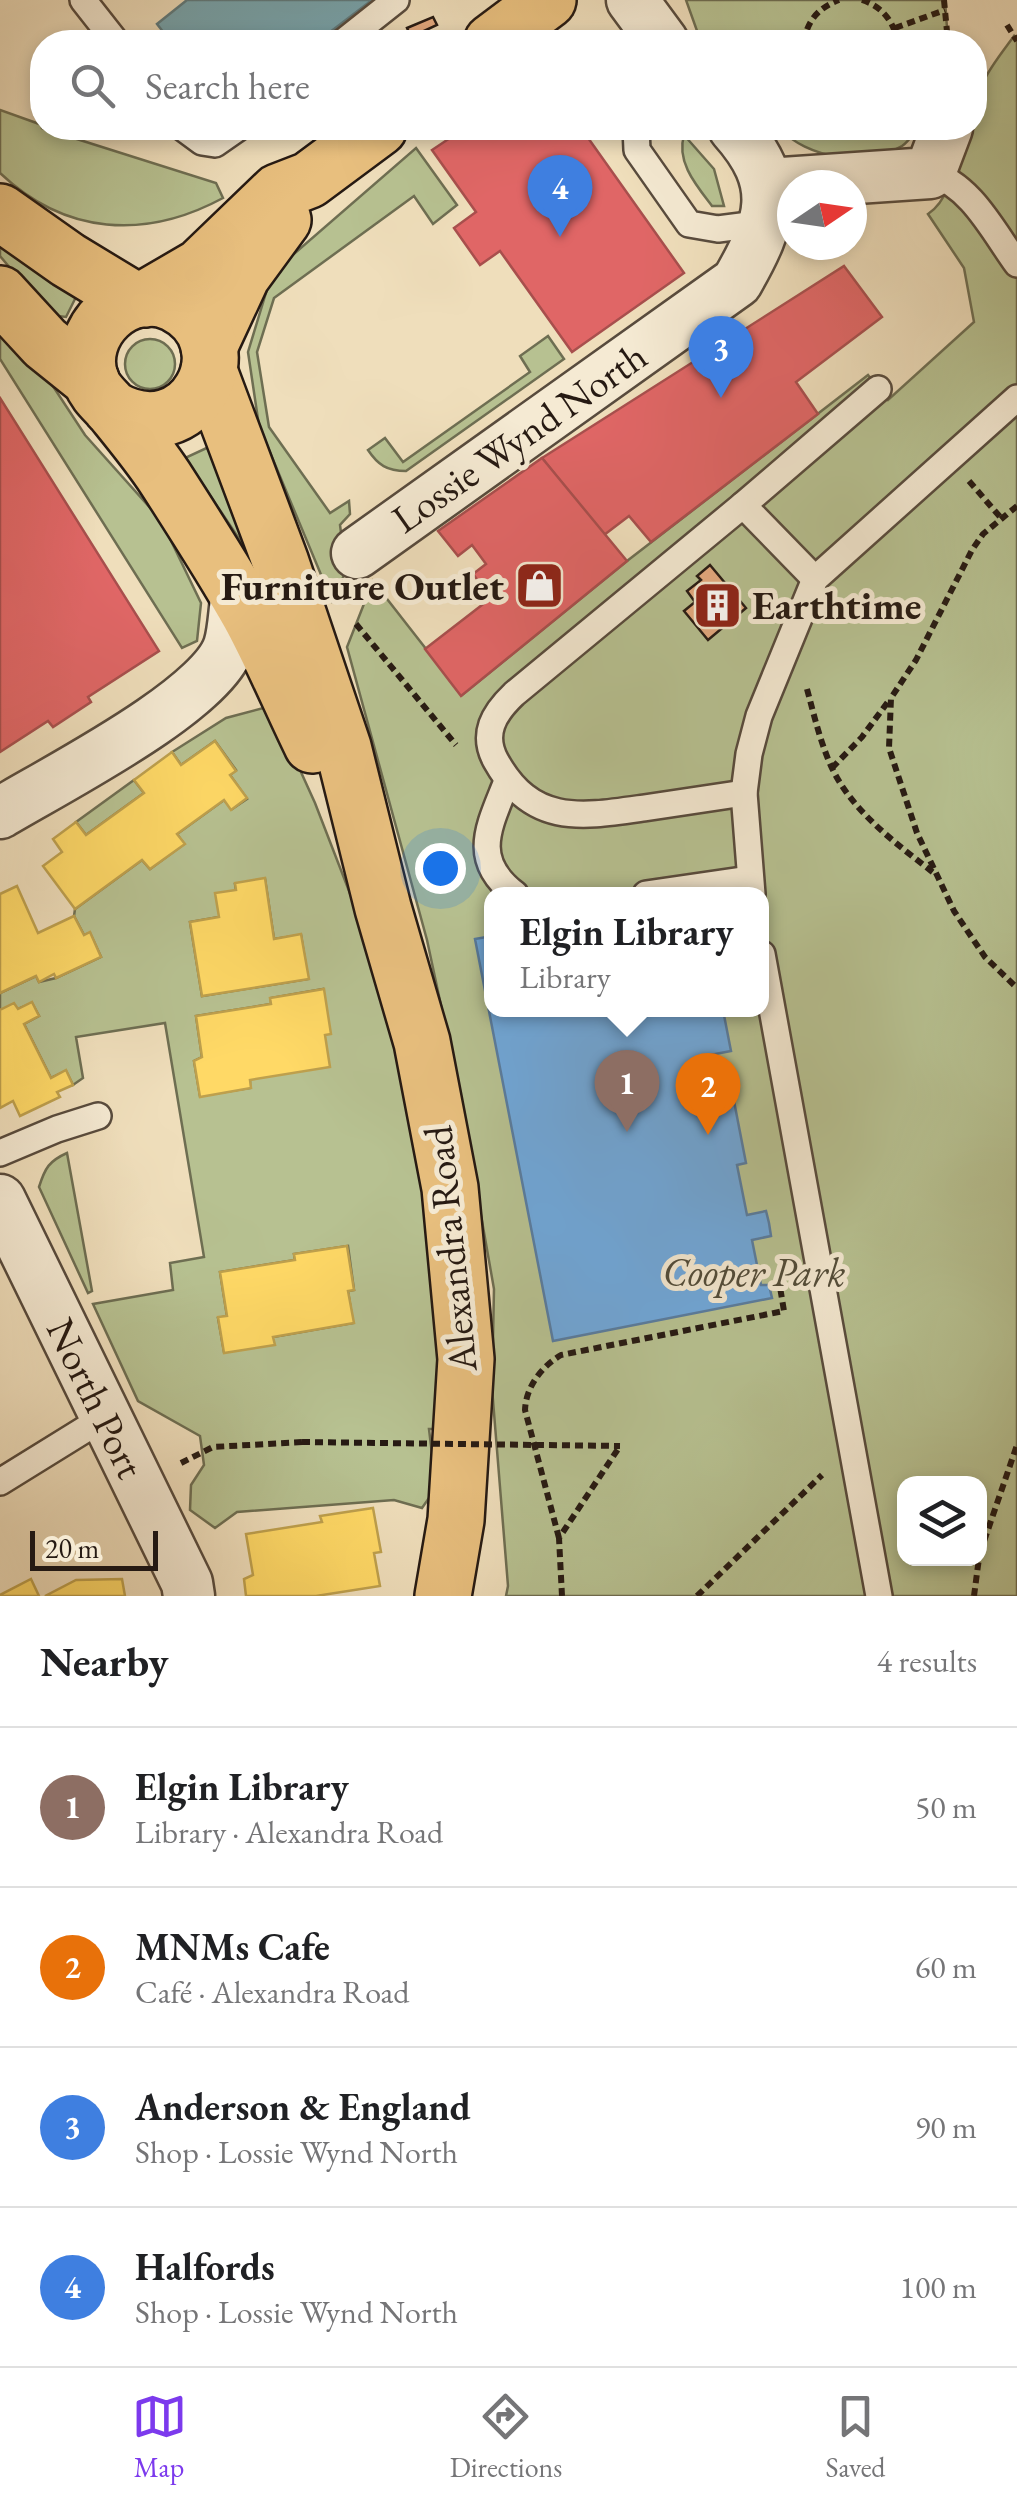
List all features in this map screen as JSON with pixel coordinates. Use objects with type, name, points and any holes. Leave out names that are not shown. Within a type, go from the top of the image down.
[{"type":"main road","points":[[508,30],[546,1]]},
{"type":"main road","points":[[363,140],[309,180],[278,192],[200,267],[140,300],[115,308],[100,322],[90,340],[87,360],[101,394],[162,474],[236,593],[318,759],[383,908]]},
{"type":"main road","points":[[0,294],[45,344],[127,417],[162,420],[179,414],[204,388],[209,359],[242,276],[294,209],[309,180]]},
{"type":"main road","points":[[0,212],[140,300],[172,303],[189,313],[202,328],[209,359],[338,731],[383,908]]},
{"type":"main road","name":"Alexandra Road","points":[[383,908],[422,1042],[450,1188],[461,1290],[466,1388],[456,1520],[444,1596]]},
{"type":"street","points":[[632,0],[654,30]]},
{"type":"street","points":[[745,140],[751,146],[767,203],[938,150]]},
{"type":"street","name":"Lossie Wynd North","points":[[357,553],[737,282],[767,203]]},
{"type":"street","points":[[0,813],[180,705],[214,672],[228,648],[236,593]]},
{"type":"street","name":"North Port","points":[[0,1200],[187,1583],[189,1596]]},
{"type":"lane","points":[[83,0],[107,30]]},
{"type":"lane","points":[[358,30],[396,0]]},
{"type":"lane","points":[[637,140],[637,150],[688,224],[718,229],[767,203]]},
{"type":"lane","points":[[938,150],[947,178],[961,188],[1017,264]]},
{"type":"lane","points":[[744,793],[570,816],[526,798],[507,781],[489,744],[491,722],[504,704],[878,389]]},
{"type":"lane","points":[[750,887],[744,793],[749,754],[759,716],[815,579],[1017,398]]},
{"type":"lane","points":[[743,505],[815,579]]},
{"type":"lane","points":[[507,781],[486,845],[496,874],[508,887]]},
{"type":"lane","points":[[769,992],[879,1596]]},
{"type":"lane","points":[[0,1154],[56,1129],[98,1116]]},
{"type":"lane","points":[[0,1482],[105,1418]]},
{"type":"path","points":[[809,30],[814,16],[839,0]]},
{"type":"path","points":[[862,0],[886,14],[895,28],[945,10]]},
{"type":"path","points":[[944,0],[947,30]]},
{"type":"path","points":[[1008,25],[1017,41]]},
{"type":"path","points":[[950,459],[1001,518]]},
{"type":"path","points":[[832,768],[862,737],[916,660],[983,534],[1017,506]]},
{"type":"path","points":[[345,611],[454,744],[493,756]]},
{"type":"path","points":[[794,630],[803,674],[832,768],[872,821],[940,878]]},
{"type":"path","points":[[891,698],[889,748],[917,833],[954,911],[985,957],[1017,988]]},
{"type":"path","points":[[562,1596],[559,1538],[525,1410],[526,1396],[548,1362],[561,1355],[784,1311],[780,1281],[821,1274]]},
{"type":"path","points":[[139,1484],[213,1448],[302,1442],[620,1446],[559,1538]]},
{"type":"path","points":[[697,1596],[853,1444]]},
{"type":"path","points":[[987,1533],[1017,1445]]},
{"type":"path","points":[[974,1596],[978,1566]]},
{"type":"green space","points":[[686,0],[945,0],[947,30],[697,30]]},
{"type":"green space","name":"Cooper Park","points":[[1014,36],[1017,1596],[506,1596],[492,1388],[494,1289],[458,1085],[427,940],[347,647],[373,581],[462,695],[627,561],[868,375],[888,400],[974,322],[964,268],[928,214],[948,187],[961,140],[987,140],[987,76]]},
{"type":"green space","points":[[0,110],[30,121],[30,140],[80,140],[216,183],[223,198],[164,221],[107,225],[51,209],[0,173]]},
{"type":"green space","points":[[683,140],[688,140],[714,169],[724,206],[712,206],[700,190],[685,164]]},
{"type":"green space","points":[[794,140],[909,140],[871,157],[837,156]]},
{"type":"green space","points":[[416,148],[457,205],[433,224],[414,196],[274,298],[257,352],[269,427],[330,513],[349,501],[350,514],[340,525],[346,571],[332,601],[259,426],[248,352],[272,273]]},
{"type":"green space","points":[[0,238],[77,295],[66,317],[50,315],[0,256]]},
{"type":"green space","points":[[0,316],[22,339],[85,435],[161,520],[201,603],[197,641],[182,648],[0,359]]},
{"type":"green space","points":[[548,336],[564,359],[406,471],[384,466],[368,450],[385,438],[403,462],[530,372],[520,356]]},
{"type":"green space","points":[[150,339],[168,346],[175,364],[168,382],[150,389],[132,382],[125,364],[132,346]]},
{"type":"green space","points":[[213,445],[264,576],[185,458]]},
{"type":"green space","points":[[271,706],[315,803],[380,971],[425,1191],[443,1377],[438,1429],[429,1429],[436,1488],[422,1508],[394,1500],[237,1512],[215,1528],[190,1510],[191,1485],[204,1465],[200,1436],[138,1401],[93,1304],[173,1290],[170,1263],[204,1257],[165,1023],[76,1037],[83,1078],[73,1085],[66,1071],[51,1078],[24,1024],[39,1016],[32,1003],[0,1010],[0,993],[36,976],[39,982],[56,978],[101,957],[90,933],[84,935],[74,916],[75,909],[142,860],[150,869],[184,844],[177,834],[224,800],[232,809],[247,799],[230,775],[236,770],[215,741],[181,765],[172,752],[226,718]],"holes":[[[265,879],[274,939],[301,935],[308,979],[202,996],[190,922],[219,917],[236,890],[235,884]],[[323,989],[325,1035],[250,1080],[250,1088],[200,1096],[194,1061],[202,1057],[196,1016],[271,1004],[271,998]],[[348,1246],[354,1290],[348,1291],[353,1323],[273,1337],[224,1352],[218,1318],[227,1316],[220,1272],[295,1260],[294,1254]]]},
{"type":"green space","points":[[134,780],[144,793],[86,835],[76,822]]},
{"type":"green space","points":[[67,1153],[92,1291],[88,1293],[39,1187],[49,1166]]},
{"type":"building: Homes","points":[[215,741],[236,771],[230,775],[247,798],[231,810],[224,800],[177,834],[185,844],[150,869],[142,860],[75,909],[43,866],[62,852],[53,839],[76,822],[86,835],[144,793],[134,780],[172,752],[181,765]]},
{"type":"building: Homes","points":[[265,878],[274,939],[301,934],[309,979],[202,996],[190,922],[219,917],[215,893],[236,890],[235,883]]},
{"type":"building: Homes","points":[[17,886],[38,933],[74,916],[84,935],[90,932],[101,957],[56,978],[54,974],[39,982],[36,976],[0,993],[0,894]]},
{"type":"building: Homes","points":[[324,989],[331,1034],[325,1035],[330,1067],[250,1080],[251,1088],[200,1097],[194,1061],[202,1057],[196,1016],[271,1004],[270,998]]},
{"type":"building: Homes","points":[[32,1002],[39,1016],[24,1024],[51,1078],[66,1070],[73,1085],[57,1092],[60,1097],[20,1116],[13,1101],[0,1108],[0,1010],[14,1003],[18,1009]]},
{"type":"building: Homes","points":[[347,1246],[354,1290],[348,1291],[354,1323],[273,1337],[275,1345],[224,1353],[218,1317],[227,1316],[220,1272],[295,1260],[294,1254]]},
{"type":"building: Homes","points":[[373,1508],[381,1552],[374,1553],[380,1586],[316,1596],[246,1596],[244,1579],[253,1575],[246,1534],[322,1522],[320,1516]]},
{"type":"building: Homes","points":[[31,1579],[39,1596],[0,1596],[0,1595]]},
{"type":"building: Homes","points":[[122,1579],[125,1596],[45,1596],[76,1580]]},
{"type":"building: Shops","points":[[447,140],[590,140],[684,273],[572,352],[500,251],[480,265],[454,228],[476,212],[432,150]]},
{"type":"building: Shops","points":[[844,266],[882,317],[796,382],[818,414],[651,542],[629,516],[604,535],[542,458]]},
{"type":"building: Shops","points":[[0,398],[159,651],[88,697],[91,702],[53,727],[48,721],[0,752]]},
{"type":"building: Shops","name":"Furniture Outlet","points":[[542,458],[627,561],[461,696],[425,649],[491,598],[473,574],[486,564],[472,545],[458,556],[438,531]]},
{"type":"building: Schools","points":[[484,937],[484,985],[475,939]]},
{"type":"building: Schools","points":[[490,1017],[724,1017],[731,1051],[710,1055],[718,1095],[706,1098],[707,1101],[733,1096],[746,1163],[737,1165],[747,1215],[766,1211],[769,1223],[771,1236],[752,1240],[761,1285],[769,1285],[772,1298],[553,1341]]},
{"type":"building: Public","points":[[187,0],[372,0],[333,30],[162,30],[157,24]]},
{"type":"building: Other","points":[[433,17],[437,25],[426,30],[407,28]]},
{"type":"building: Other","name":"Earthtime","points":[[710,565],[746,608],[708,640],[684,611],[695,602],[687,591],[701,580],[697,576]]},
{"type":"place","name":"Halfords","points":[[560,237]]},
{"type":"place","name":"Anderson & England","points":[[721,398]]},
{"type":"place","name":"Furniture Outlet","points":[[539,586]]},
{"type":"place","name":"Earthtime","points":[[717,605]]},
{"type":"place","name":"Elgin Library","points":[[627,1132]]},
{"type":"place","name":"MNMs Cafe","points":[[708,1135]]}]
